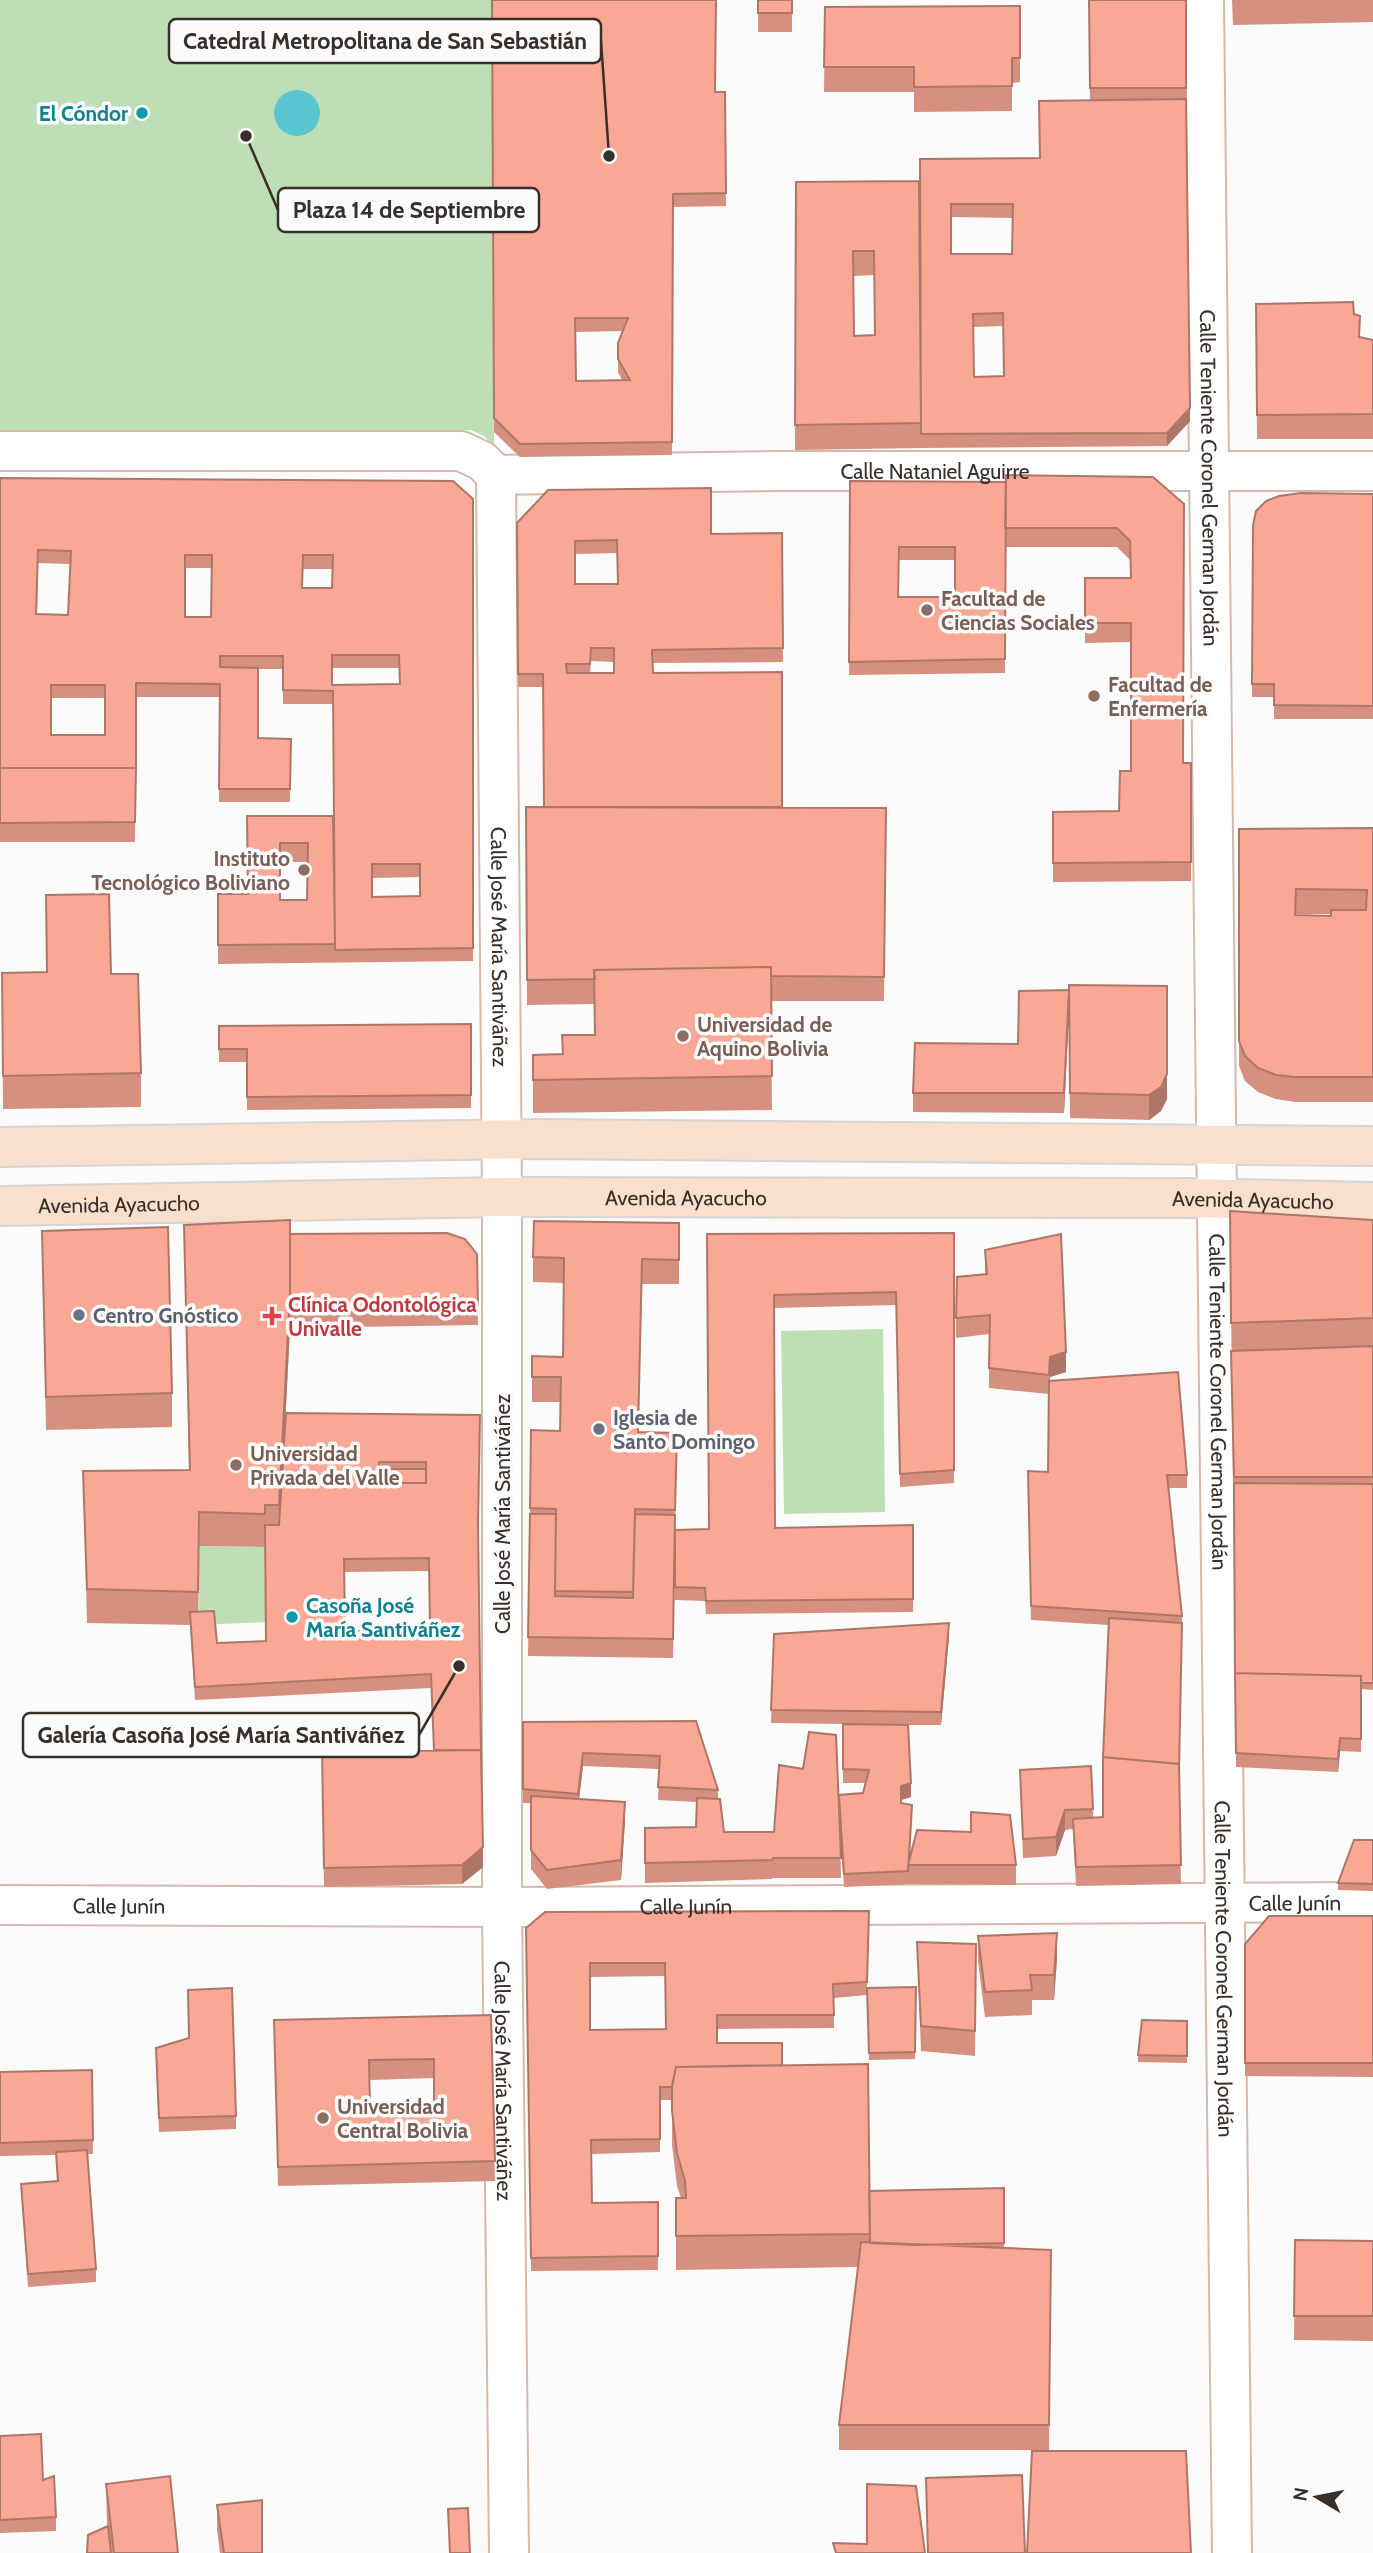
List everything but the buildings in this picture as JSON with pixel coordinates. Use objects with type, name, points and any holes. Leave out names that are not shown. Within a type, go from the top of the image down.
[{"type":"main road","points":[[0,1147],[502,1139],[1373,1146]]},
{"type":"main road","name":"Avenida Ayacucho","points":[[0,1206],[502,1197],[1217,1199],[1373,1202]]},
{"type":"street","name":"Calle Teniente Coronel German Jordán","points":[[1204,0],[1211,472],[1222,1903],[1232,2553]]},
{"type":"street","points":[[0,451],[461,451],[482,461],[496,475]]},
{"type":"street","name":"Calle Nataniel Aguirre","points":[[496,475],[780,471],[1373,471]]},
{"type":"street","name":"Calle José María Santiváñez","points":[[496,475],[502,1139],[502,1907],[509,2553]]},
{"type":"street","name":"Calle Junín","points":[[0,1905],[502,1907],[1373,1902]]},
{"type":"green space","points":[[0,0],[492,0],[494,446],[484,436],[471,430],[0,430]]},
{"type":"green space","points":[[883,1329],[885,1512],[784,1514],[781,1331]]},
{"type":"green space","points":[[199,1546],[265,1547],[266,1622],[198,1625]]},
{"type":"water","points":[[297,90],[313,97],[320,113],[313,129],[297,136],[281,129],[274,113],[281,97]]},
{"type":"place","name":"El Cóndor","points":[[142,113]]},
{"type":"place","name":"Plaza 14 de Septiembre","points":[[246,136]]},
{"type":"place","name":"Catedral Metropolitana de San Sebastián","points":[[609,156]]},
{"type":"place","name":"Facultad de Ciencias Sociales","points":[[927,610]]},
{"type":"place","name":"Facultad de Enfermería","points":[[1094,696]]},
{"type":"place","name":"Instituto Tecnológico Boliviano","points":[[304,870]]},
{"type":"place","name":"Universidad de Aquino Bolivia","points":[[683,1036]]},
{"type":"place","name":"Centro Gnóstico","points":[[79,1315]]},
{"type":"place","name":"Clínica Odontológica Univalle","points":[[272,1316]]},
{"type":"place","name":"Iglesia de Santo Domingo","points":[[599,1429]]},
{"type":"place","name":"Universidad Privada del Valle","points":[[236,1465]]},
{"type":"place","name":"Casoña José María Santiváñez","points":[[292,1617]]},
{"type":"place","name":"Galería Casoña José María Santiváñez","points":[[459,1666]]},
{"type":"place","name":"Universidad Central Bolivia","points":[[323,2118]]}]
